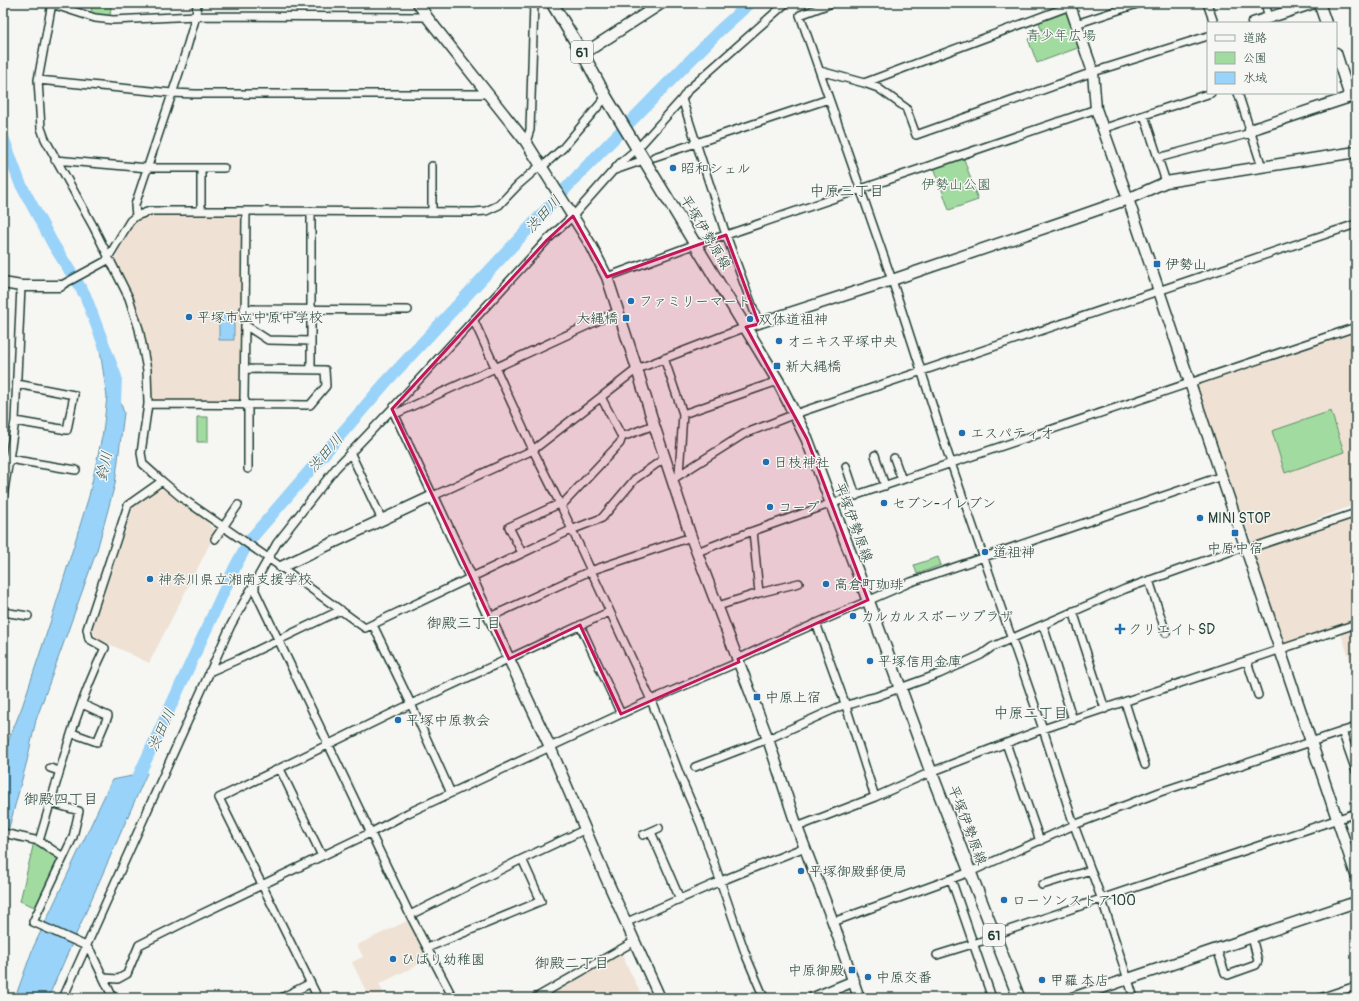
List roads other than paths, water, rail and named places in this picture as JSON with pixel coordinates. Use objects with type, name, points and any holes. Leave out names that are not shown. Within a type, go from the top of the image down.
[{"type":"main road","name":"平塚伊勢原線","points":[[552,3],[778,381],[807,439],[931,772],[1019,998]]},
{"type":"street","points":[[136,216],[135,205],[183,61],[196,16],[197,3]]},
{"type":"street","points":[[418,3],[426,17],[526,142],[592,247],[607,277],[665,458],[676,476],[697,552],[768,739],[797,827],[833,922],[859,998]]},
{"type":"street","points":[[526,142],[530,130],[534,3]]},
{"type":"street","points":[[583,54],[661,3]]},
{"type":"street","points":[[63,998],[231,624],[277,543],[350,452],[393,412],[547,240],[637,147],[682,99],[688,90],[786,3]]},
{"type":"street","points":[[832,3],[800,15],[892,280],[951,463],[1043,729],[1074,825],[1102,900],[1134,998]]},
{"type":"street","points":[[1076,24],[1140,3]]},
{"type":"street","points":[[1207,3],[1214,22]]},
{"type":"street","points":[[1264,3],[1269,18]]},
{"type":"street","points":[[1256,22],[1314,3]]},
{"type":"street","points":[[1319,3],[1326,22]]},
{"type":"street","points":[[426,17],[196,16],[113,20],[94,18],[52,4],[38,80],[44,140],[93,226],[107,259],[128,298],[139,330],[147,370],[148,404],[141,453],[143,464],[182,498],[282,567],[365,628],[522,553],[602,518],[635,479],[665,458]]},
{"type":"street","points":[[864,83],[1070,4],[1093,72],[1096,109],[1102,129],[1128,199],[1158,292],[1222,476],[1356,875]]},
{"type":"street","points":[[820,71],[878,88],[906,108],[916,135],[1093,72],[1207,36]]},
{"type":"street","points":[[1158,158],[1250,132],[1353,96],[1337,56]]},
{"type":"street","points":[[38,80],[172,93],[488,94]]},
{"type":"street","points":[[1102,129],[1208,94]]},
{"type":"street","points":[[1238,94],[1262,167]]},
{"type":"street","points":[[654,157],[829,98]]},
{"type":"street","points":[[3,283],[21,286],[60,286],[107,259],[130,221],[136,216],[150,211],[486,211],[499,205],[518,185],[542,167],[563,148],[608,99]]},
{"type":"street","points":[[682,99],[726,235],[759,324]]},
{"type":"street","points":[[607,277],[696,244],[1096,109]]},
{"type":"street","points":[[1144,115],[1166,182]]},
{"type":"street","points":[[282,567],[533,450],[637,369],[664,358],[746,328],[892,280],[1128,199],[1166,182],[1356,152]]},
{"type":"street","points":[[56,160],[148,168],[224,168]]},
{"type":"street","points":[[615,170],[638,162]]},
{"type":"street","points":[[432,166],[432,212]]},
{"type":"street","points":[[201,168],[201,211]]},
{"type":"street","points":[[246,210],[244,398],[248,410],[248,469]]},
{"type":"street","points":[[311,211],[311,369]]},
{"type":"street","points":[[676,476],[744,434],[795,414],[1356,224]]},
{"type":"street","points":[[3,497],[6,459],[15,421],[21,286]]},
{"type":"street","points":[[244,309],[408,310]]},
{"type":"street","points":[[393,412],[496,368],[619,311]]},
{"type":"street","points":[[474,321],[651,700],[701,825],[747,958],[764,998]]},
{"type":"street","points":[[245,325],[268,340],[311,340]]},
{"type":"street","points":[[697,552],[753,531],[951,463],[1356,327]]},
{"type":"street","points":[[664,358],[684,414],[676,476]]},
{"type":"street","points":[[148,404],[310,405],[326,386],[325,370],[245,369]]},
{"type":"street","points":[[684,414],[778,381]]},
{"type":"street","points":[[15,421],[67,430],[74,395],[17,384]]},
{"type":"street","points":[[522,553],[509,527],[560,505],[620,443],[622,437],[601,397]]},
{"type":"street","points":[[393,412],[472,577],[550,747],[606,878],[660,998]]},
{"type":"street","points":[[622,437],[654,425]]},
{"type":"street","points":[[350,452],[382,520]]},
{"type":"street","points":[[875,455],[886,486]]},
{"type":"street","points":[[894,458],[902,480]]},
{"type":"street","points":[[6,459],[76,470]]},
{"type":"street","points":[[846,466],[856,496]]},
{"type":"street","points":[[104,978],[118,980],[127,974],[139,945],[193,918],[451,793],[816,623],[911,582],[1222,476]]},
{"type":"street","points":[[40,840],[59,771],[92,675],[105,648],[89,639],[87,629],[128,505],[162,481]]},
{"type":"street","points":[[215,539],[224,528],[238,505]]},
{"type":"street","points":[[695,767],[768,739],[841,706],[846,706],[939,674],[982,655],[992,647],[1125,588],[1240,548],[1246,549],[1356,513]]},
{"type":"street","points":[[753,531],[759,593]]},
{"type":"street","points":[[490,617],[590,571],[692,537]]},
{"type":"street","points":[[1149,580],[1166,633]]},
{"type":"street","points":[[255,581],[256,591],[279,640],[372,832],[410,915],[453,998]]},
{"type":"street","points":[[718,606],[759,593],[799,583]]},
{"type":"street","points":[[209,672],[341,610]]},
{"type":"street","points":[[1073,611],[1105,709]]},
{"type":"street","points":[[3,612],[28,616]]},
{"type":"street","points":[[318,998],[220,798],[411,704],[609,612]]},
{"type":"street","points":[[816,623],[846,706],[875,797]]},
{"type":"street","points":[[373,624],[451,793]]},
{"type":"street","points":[[797,827],[875,797],[931,772],[1043,729],[1356,624]]},
{"type":"street","points":[[580,625],[621,714]]},
{"type":"street","points":[[1043,625],[1073,720]]},
{"type":"street","points":[[1246,661],[1258,696]]},
{"type":"street","points":[[1125,702],[1145,765]]},
{"type":"street","points":[[72,733],[97,742],[108,716],[82,704]]},
{"type":"street","points":[[833,922],[970,872],[1074,825],[1160,792],[1356,727]]},
{"type":"street","points":[[1342,731],[1356,771]]},
{"type":"street","points":[[1006,743],[1040,841]]},
{"type":"street","points":[[50,768],[59,771]]},
{"type":"street","points":[[280,769],[322,856]]},
{"type":"street","points":[[51,803],[79,811],[73,837],[33,922],[86,946],[91,952],[113,998]]},
{"type":"street","points":[[937,955],[1356,813]]},
{"type":"street","points":[[643,835],[659,828]]},
{"type":"street","points":[[410,915],[586,829]]},
{"type":"street","points":[[651,832],[680,899]]},
{"type":"street","points":[[3,833],[40,840],[63,857]]},
{"type":"street","points":[[627,922],[721,881],[805,847]]},
{"type":"street","points":[[427,948],[540,901],[522,859]]},
{"type":"street","points":[[1042,885],[1091,870]]},
{"type":"street","points":[[951,879],[992,998]]},
{"type":"street","points":[[1072,998],[1356,902]]},
{"type":"street","points":[[1217,949],[1225,973],[1228,974],[1242,970],[1256,965],[1258,961],[1252,937]]},
{"type":"street","points":[[535,998],[635,941]]},
{"type":"street","points":[[813,998],[854,981]]},
{"type":"street","points":[[281,998],[311,983]]},
{"type":"street","points":[[1320,998],[1356,986]]},
{"type":"water","points":[[219,315],[234,315],[234,340],[219,340]]},
{"type":"water","points":[[97,330],[124,413],[115,484],[97,550],[36,720],[27,761],[3,850],[3,754],[22,707],[53,614],[89,496],[103,432],[107,397]]},
{"type":"water","points":[[147,773],[48,998],[15,998],[33,948],[112,780]]},
{"type":"waterway","name":"渋田川","points":[[133,788],[235,567],[249,541],[386,382],[582,171],[720,30],[750,3]]},
{"type":"waterway","name":"鈴川","points":[[3,137],[20,183],[53,244],[85,295],[116,377],[115,403]]},
{"type":"place","name":"昭和シェル","points":[[673,168]]},
{"type":"place","name":"伊勢山","points":[[1157,264]]},
{"type":"place","name":"ファミリーマート","points":[[631,301]]},
{"type":"place","name":"平塚市立中原中学校","points":[[189,317]]},
{"type":"place","name":"大縄橋","points":[[626,318]]},
{"type":"place","name":"双体道祖神","points":[[750,319]]},
{"type":"place","name":"オニキス平塚中央","points":[[779,341]]},
{"type":"place","name":"新大縄橋","points":[[777,366]]},
{"type":"place","name":"エスパティオ","points":[[962,433]]},
{"type":"place","name":"日枝神社","points":[[766,462]]},
{"type":"place","name":"セブン-イレブン","points":[[884,503]]},
{"type":"place","name":"コープ","points":[[770,507]]},
{"type":"place","name":"MINI STOP","points":[[1200,518]]},
{"type":"place","name":"中原中宿","points":[[1235,533]]},
{"type":"place","name":"道祖神","points":[[985,552]]},
{"type":"place","name":"神奈川県立湘南支援学校","points":[[150,579]]},
{"type":"place","name":"高倉町珈琲","points":[[826,584]]},
{"type":"place","name":"カルカルスポーツプラザ","points":[[853,616]]},
{"type":"place","name":"クリエイトSD","points":[[1120,629]]},
{"type":"place","name":"平塚信用金庫","points":[[870,661]]},
{"type":"place","name":"中原上宿","points":[[757,697]]},
{"type":"place","name":"平塚中原教会","points":[[398,720]]},
{"type":"place","name":"平塚御殿郵便局","points":[[801,871]]},
{"type":"place","name":"ローソンストア100","points":[[1004,900]]},
{"type":"place","name":"ひばり幼稚園","points":[[393,959]]},
{"type":"place","name":"中原御殿","points":[[852,970]]},
{"type":"place","name":"中原交番","points":[[868,977]]},
{"type":"place","name":"甲羅 本店","points":[[1042,980]]},
{"type":"district","name":"中原三丁目","points":[[847,191]]},
{"type":"district","name":"御殿三丁目","points":[[464,623]]},
{"type":"district","name":"中原二丁目","points":[[1031,713]]},
{"type":"district","name":"御殿四丁目","points":[[61,799]]},
{"type":"district","name":"御殿二丁目","points":[[572,963]]},
{"type":"park label","name":"青少年広場","points":[[1061,35]]},
{"type":"park label","name":"伊勢山公園","points":[[956,184]]}]
